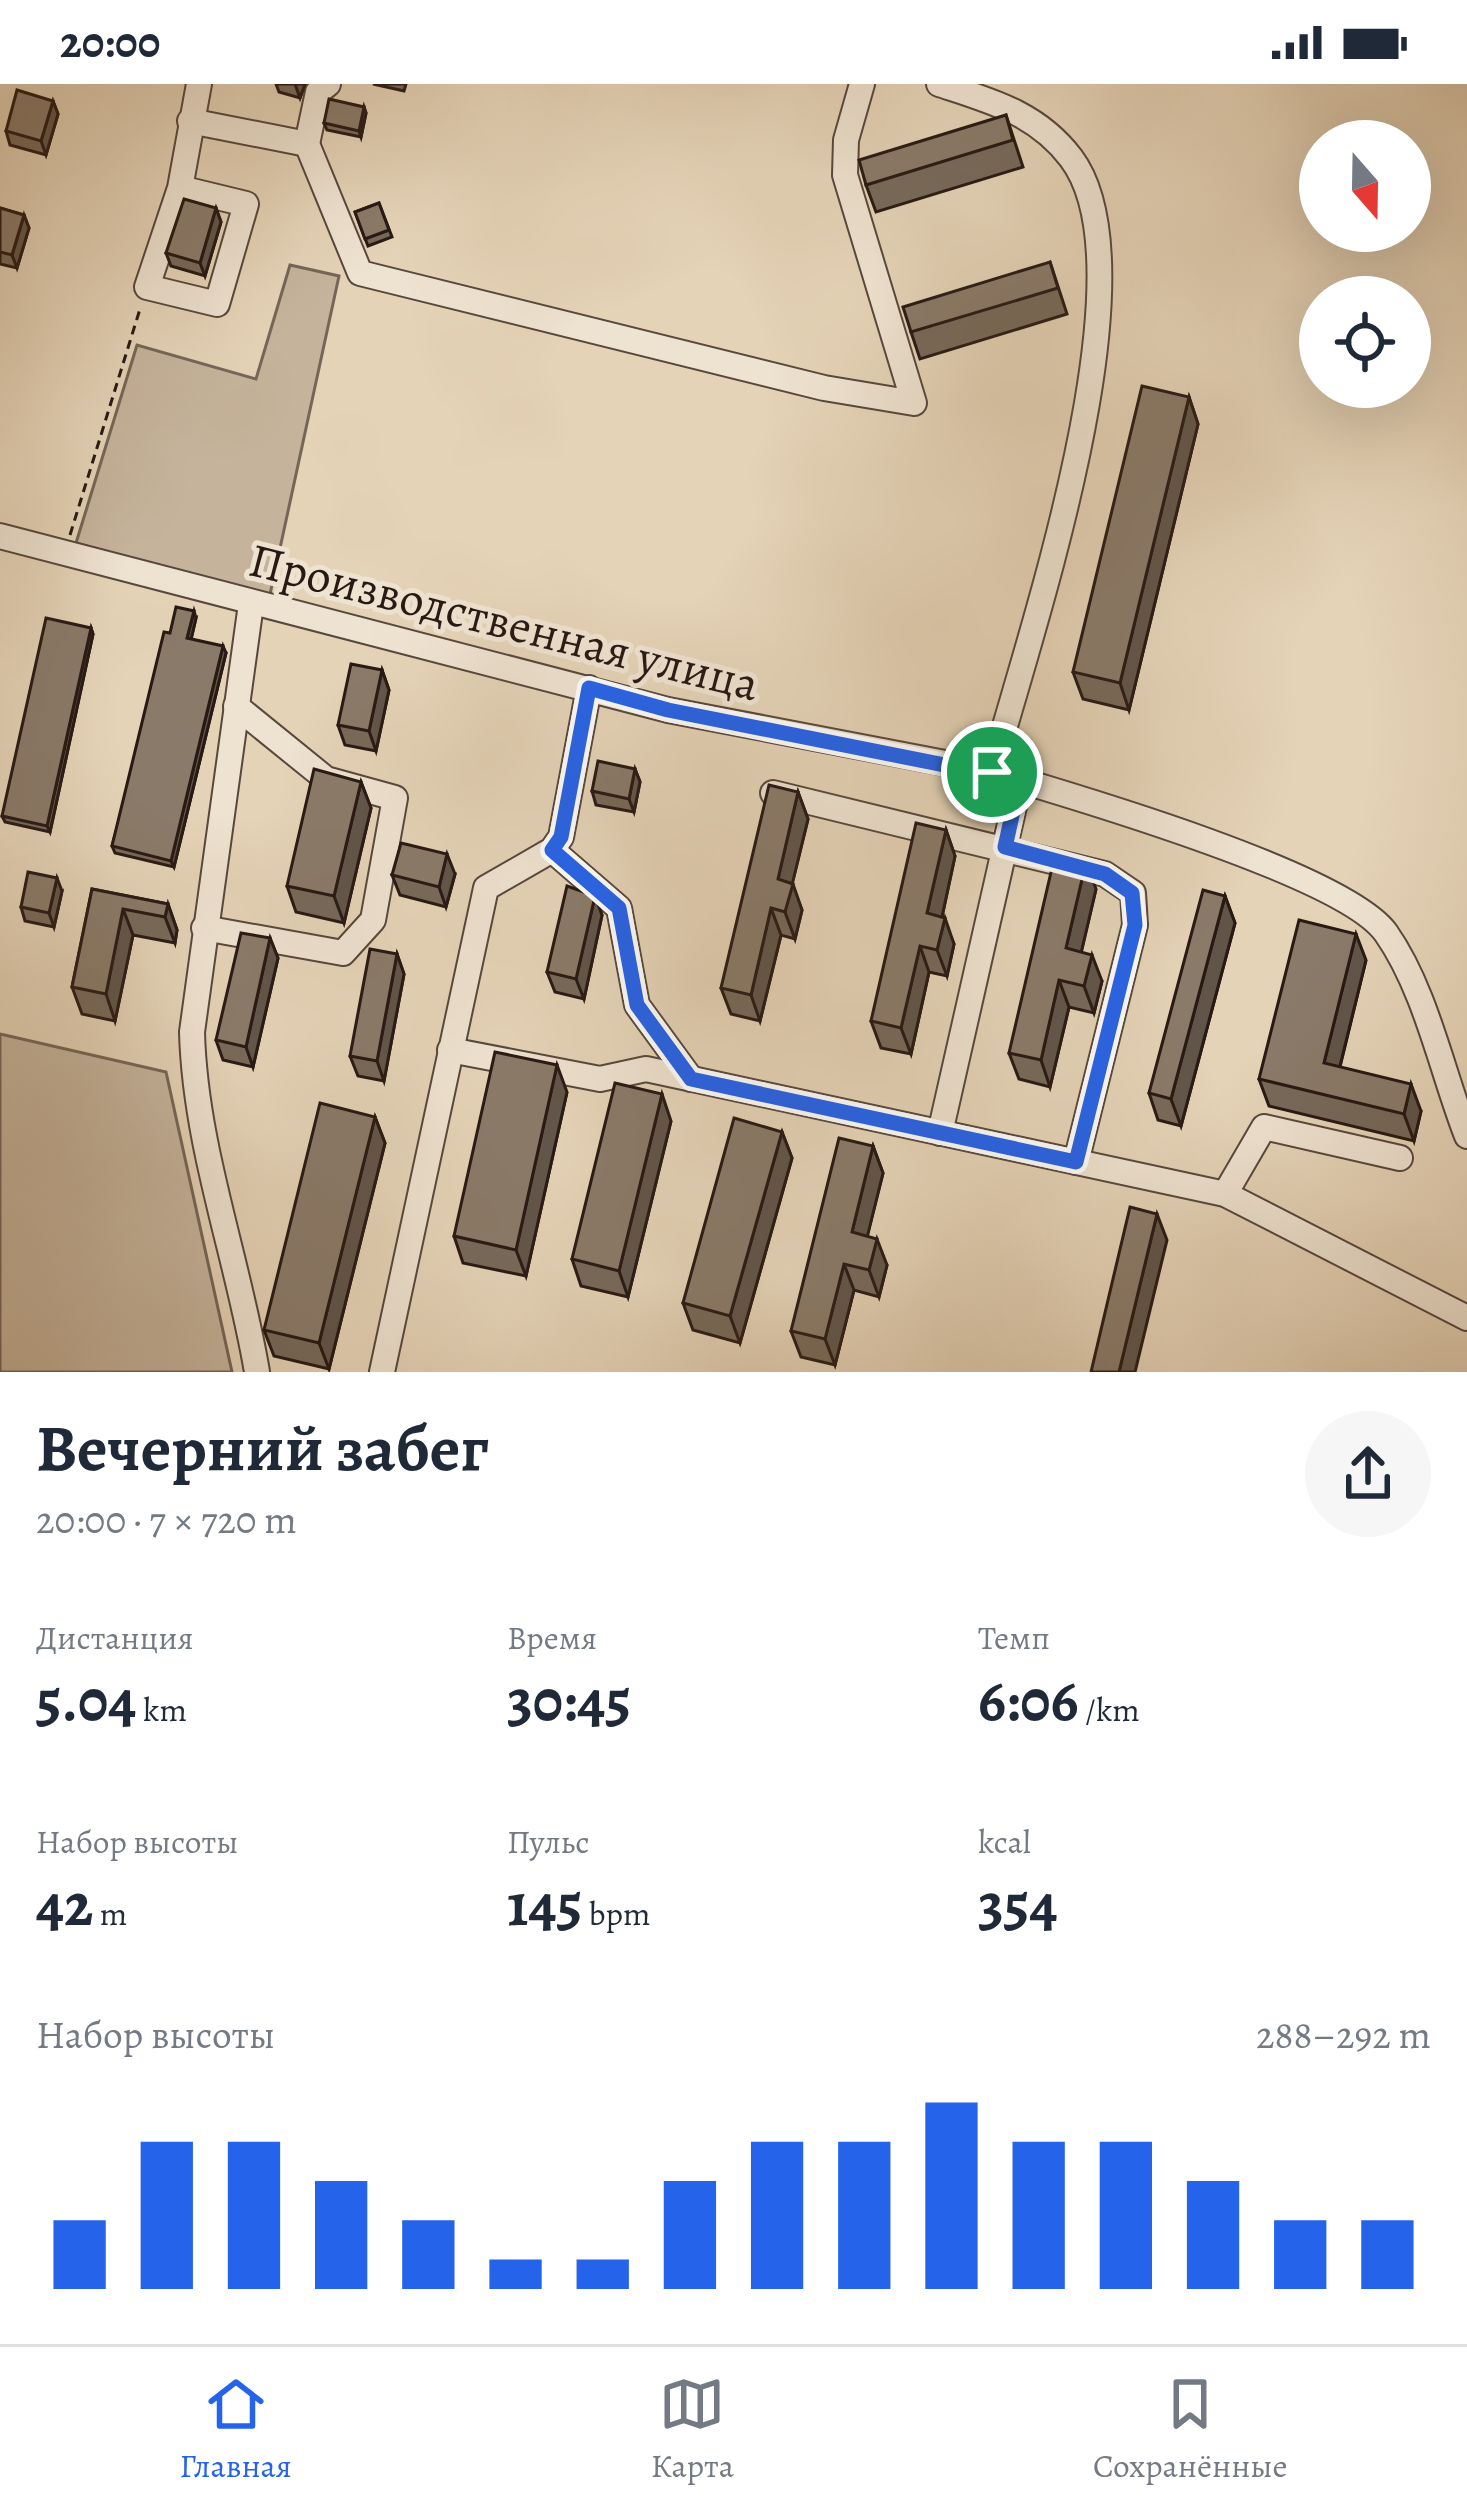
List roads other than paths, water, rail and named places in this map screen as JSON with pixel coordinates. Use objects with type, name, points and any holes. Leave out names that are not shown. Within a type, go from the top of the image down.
[{"type":"street","points":[[180,188],[245,205],[217,304],[147,287],[180,188],[200,84]]},
{"type":"street","points":[[328,84],[318,92],[307,144],[360,273],[824,388],[914,403],[845,175],[846,140],[862,84]]},
{"type":"street","points":[[939,84],[1022,111],[1073,160],[1098,253],[1099,337],[1088,408],[992,772]]},
{"type":"street","points":[[190,121],[307,144]]},
{"type":"street","name":"Производственная улица","points":[[0,536],[691,715],[992,772],[1107,805],[1349,900],[1383,929],[1400,957],[1467,1136]]},
{"type":"street","points":[[251,604],[191,1032],[194,1096],[257,1372]]},
{"type":"street","points":[[382,1372],[486,888],[552,850],[561,837],[589,688]]},
{"type":"street","points":[[204,928],[343,953],[374,920],[395,798],[326,779],[236,706]]},
{"type":"street","points":[[940,1132],[1020,780]]},
{"type":"street","points":[[771,793],[1105,874],[1132,893],[1135,925],[1076,1162]]},
{"type":"street","points":[[552,850],[619,908],[637,1005],[691,1079]]},
{"type":"street","points":[[450,1050],[600,1079],[646,1069],[1225,1194],[1467,1318]]},
{"type":"street","points":[[1225,1194],[1264,1127],[1400,1157]]}]
